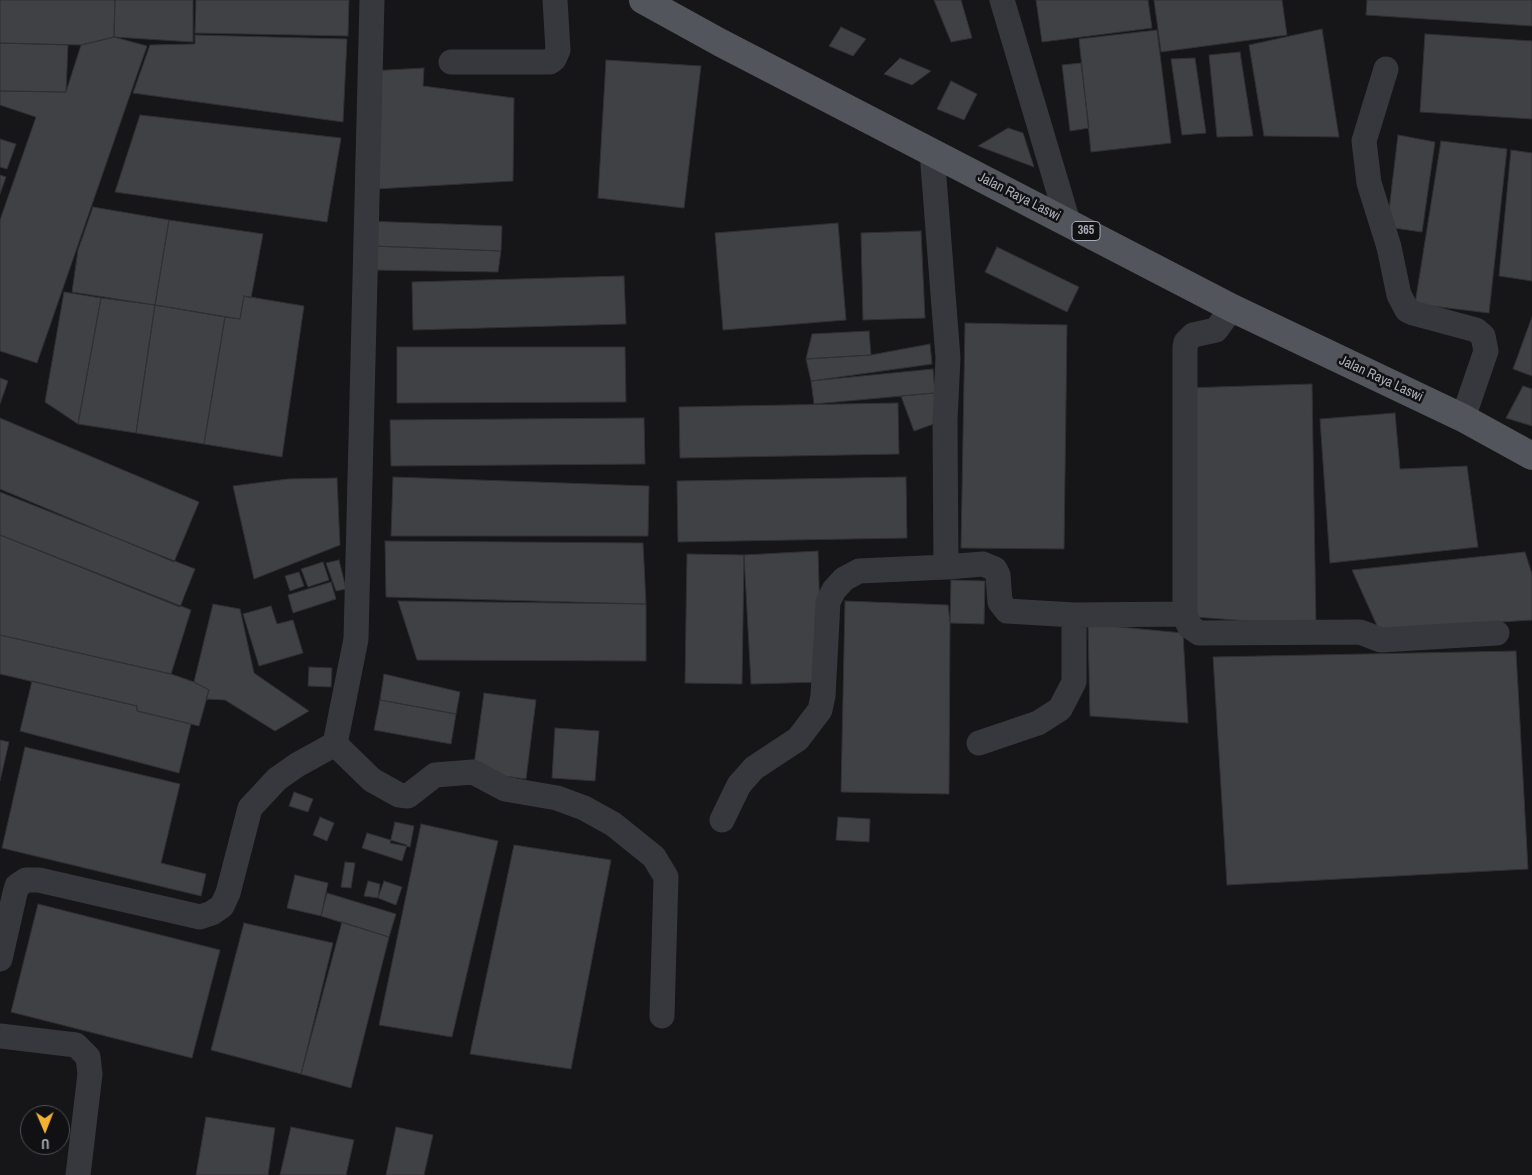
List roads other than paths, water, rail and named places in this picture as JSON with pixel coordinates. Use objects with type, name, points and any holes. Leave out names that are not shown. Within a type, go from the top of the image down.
[{"type":"main road","name":"Jalan Raya Laswi","points":[[643,0],[1232,308],[1463,418],[1532,456]]},
{"type":"street","points":[[0,959],[17,886],[26,880],[39,880],[200,917],[212,913],[222,906],[228,893],[250,808],[277,779],[297,765],[335,744],[356,639],[372,0]]},
{"type":"street","points":[[450,62],[550,62],[554,59],[558,50],[555,0]]},
{"type":"street","points":[[1002,0],[1068,222]]},
{"type":"street","points":[[1386,69],[1364,141],[1364,163],[1368,183],[1389,247],[1399,295],[1407,310],[1413,314],[1476,330],[1485,340],[1486,351],[1463,418]]},
{"type":"street","points":[[932,152],[948,358],[945,420],[946,567]]},
{"type":"street","points":[[1232,308],[1216,330],[1193,335],[1189,338],[1185,347],[1185,614],[1189,626],[1199,633],[1360,632],[1382,640],[1497,633]]},
{"type":"street","points":[[722,820],[739,785],[754,768],[798,739],[820,710],[823,696],[828,602],[834,590],[844,579],[859,571],[983,564],[994,569],[998,575],[1000,602],[1008,611],[1074,615],[1185,614]]},
{"type":"street","points":[[980,743],[1038,723],[1060,709],[1074,682],[1074,615]]},
{"type":"street","points":[[335,744],[372,780],[399,795],[408,796],[435,775],[474,772],[505,789],[557,798],[584,808],[613,824],[654,856],[666,877],[662,1016]]},
{"type":"street","points":[[0,1036],[76,1045],[88,1057],[90,1074],[78,1175]]}]
